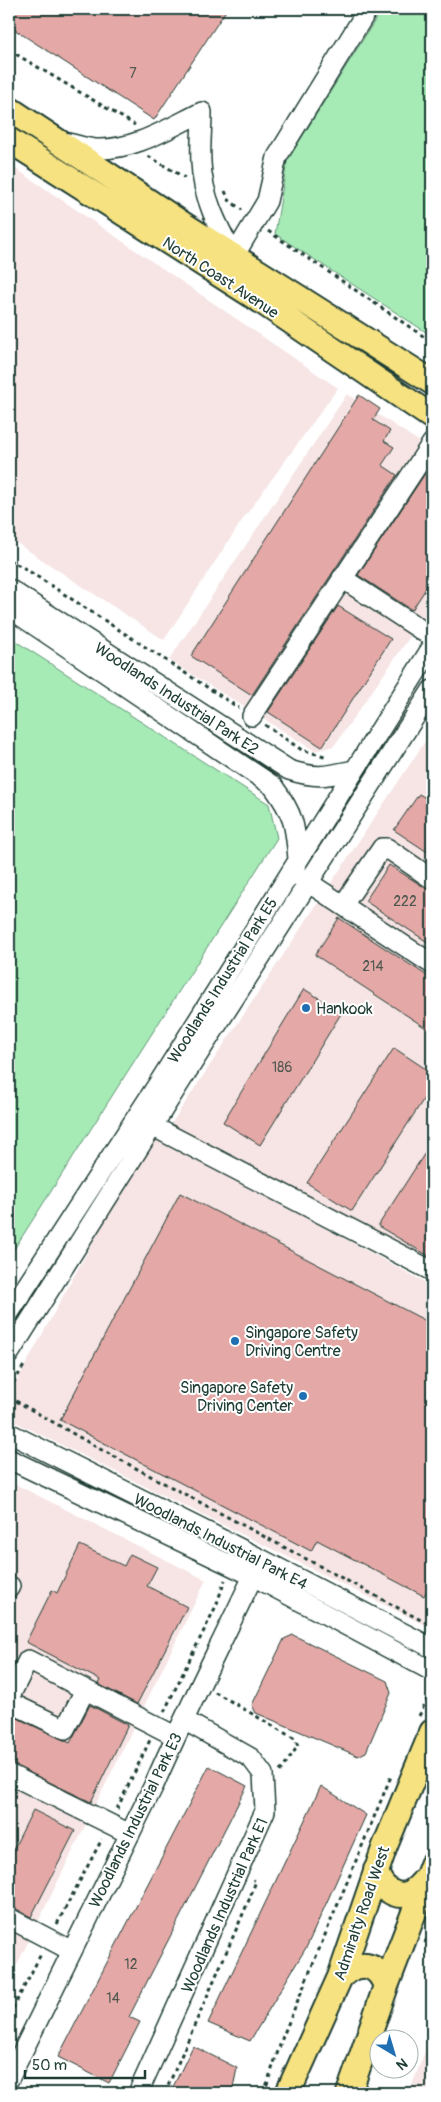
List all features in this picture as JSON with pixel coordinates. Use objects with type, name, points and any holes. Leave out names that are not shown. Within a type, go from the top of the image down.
[{"type":"main road","name":"North Coast Avenue","points":[[9,110],[432,382]]},
{"type":"main road","name":"North Coast Avenue","points":[[9,140],[261,302],[432,417]]},
{"type":"main road","name":"Admiralty Road West","points":[[288,2093],[340,1977],[424,1728]]},
{"type":"main road","points":[[376,1870],[382,1885],[388,1891],[396,1894],[410,1893],[417,1888],[430,1870]]},
{"type":"main road","points":[[349,2093],[386,1986],[430,1870]]},
{"type":"main road","points":[[340,1977],[355,1966],[366,1966],[375,1968],[382,1975],[386,1986]]},
{"type":"street","points":[[234,256],[267,201],[277,157],[368,9]]},
{"type":"street","points":[[55,140],[94,149],[119,147],[142,141],[202,112],[201,164],[203,180],[209,202],[221,232],[234,256]]},
{"type":"street","points":[[252,716],[432,443]]},
{"type":"street","points":[[342,578],[432,637]]},
{"type":"street","name":"Woodlands Industrial Park E2","points":[[9,589],[289,770],[308,776],[326,776],[354,770]]},
{"type":"street","name":"Woodlands Industrial Park E2","points":[[9,608],[273,786],[289,807],[295,828],[294,865]]},
{"type":"street","name":"Woodlands Industrial Park E5","points":[[9,1313],[158,1084],[432,647]]},
{"type":"street","points":[[405,689],[428,696]]},
{"type":"street","name":"Woodlands Industrial Park E5","points":[[9,1354],[154,1127],[181,1081],[310,883],[428,696]]},
{"type":"street","points":[[344,905],[382,848],[387,848],[432,878]]},
{"type":"street","points":[[294,865],[310,883],[432,964]]},
{"type":"street","points":[[154,1127],[432,1271]]},
{"type":"street","name":"Woodlands Industrial Park E4","points":[[10,1437],[114,1486],[182,1521],[257,1568],[432,1671]]},
{"type":"street","name":"Woodlands Industrial Park E4","points":[[9,1459],[174,1538],[257,1568],[432,1648]]},
{"type":"street","points":[[104,1505],[114,1486]]},
{"type":"street","points":[[174,1538],[182,1521]]},
{"type":"street","name":"Woodlands Industrial Park E3","points":[[9,2079],[130,1834],[257,1568]]},
{"type":"street","name":"Woodlands Industrial Park E1","points":[[9,1700],[28,1660],[85,1690],[251,1758],[263,1774],[265,1811],[238,1875],[138,2093]]},
{"type":"street","points":[[9,1700],[65,1729],[85,1690]]},
{"type":"street","points":[[9,1774],[130,1834]]},
{"type":"street","points":[[9,1918],[72,1951]]},
{"type":"path","points":[[9,560],[302,750],[326,757],[333,756]]},
{"type":"path","points":[[9,1397],[100,1449],[432,1626]]},
{"type":"path","points":[[218,1684],[214,1692],[295,1739],[298,1746],[264,1793]]},
{"type":"path","points":[[424,1728],[432,1689]]},
{"type":"path","points":[[264,2093],[283,2036],[394,1768]]},
{"type":"path","points":[[165,2093],[256,1881],[238,1875]]},
{"type":"shaded area","points":[[9,164],[338,388],[243,519],[164,640],[9,538]]},
{"type":"shaded area","points":[[347,394],[432,450],[432,605],[334,746],[315,751],[169,660]]},
{"type":"shaded area","points":[[432,731],[432,1281],[167,1130]]},
{"type":"shaded area","name":"Singapore Safety Driving Centre","points":[[152,1134],[432,1286],[431,1628],[9,1419],[9,1395]]},
{"type":"shaded area","points":[[9,1481],[206,1580],[9,1981]]},
{"type":"shaded area","points":[[432,2033],[432,2093],[409,2093],[414,2080],[418,2080],[418,2070]]},
{"type":"green space","points":[[382,9],[432,9],[432,336],[275,234],[287,161]]},
{"type":"green space","points":[[9,637],[269,804],[277,838],[9,1257]]},
{"type":"building","points":[[9,9],[227,9],[154,120],[9,26]]},
{"type":"building","points":[[359,395],[380,409],[373,420],[390,431],[384,441],[394,447],[382,465],[397,475],[252,695],[191,656]]},
{"type":"building","points":[[432,463],[432,579],[412,610],[358,575]]},
{"type":"building","points":[[338,606],[391,639],[322,747],[268,712]]},
{"type":"building","points":[[419,794],[432,802],[432,855],[394,830]]},
{"type":"building","points":[[389,865],[432,892],[432,945],[365,901]]},
{"type":"building","points":[[339,918],[432,979],[432,1032],[315,955]]},
{"type":"building","points":[[304,989],[342,1012],[260,1145],[223,1122]]},
{"type":"building","points":[[394,1048],[432,1073],[432,1086],[352,1211],[307,1183]]},
{"type":"building","points":[[432,1142],[432,1258],[378,1226]]},
{"type":"building","name":"Singapore Safety Driving Centre","points":[[180,1193],[432,1324],[432,1580],[424,1596],[317,1540],[311,1551],[60,1420]]},
{"type":"building","points":[[80,1545],[124,1566],[130,1554],[157,1567],[147,1586],[187,1607],[137,1704],[98,1684],[100,1680],[26,1642],[52,1590],[57,1593]]},
{"type":"building","points":[[293,1635],[387,1681],[391,1693],[366,1752],[358,1756],[256,1713],[252,1705],[284,1639]]},
{"type":"building","points":[[90,1705],[128,1725],[91,1802],[9,1763],[9,1714],[70,1743]]},
{"type":"building","points":[[209,1766],[247,1786],[129,2017],[140,2022],[109,2083],[58,2057]]},
{"type":"building","points":[[321,1786],[366,1815],[307,1946],[250,2041],[208,2023]]},
{"type":"building","points":[[33,1810],[75,1831],[31,1917],[9,1905],[9,1858]]},
{"type":"building","points":[[193,2046],[237,2068],[232,2093],[170,2093]]},
{"type":"place","name":"Hankook","points":[[306,1008]]},
{"type":"place","name":"Singapore Safety Driving Centre","points":[[235,1341]]},
{"type":"place","name":"Singapore Safety Driving Center","points":[[303,1396]]}]
